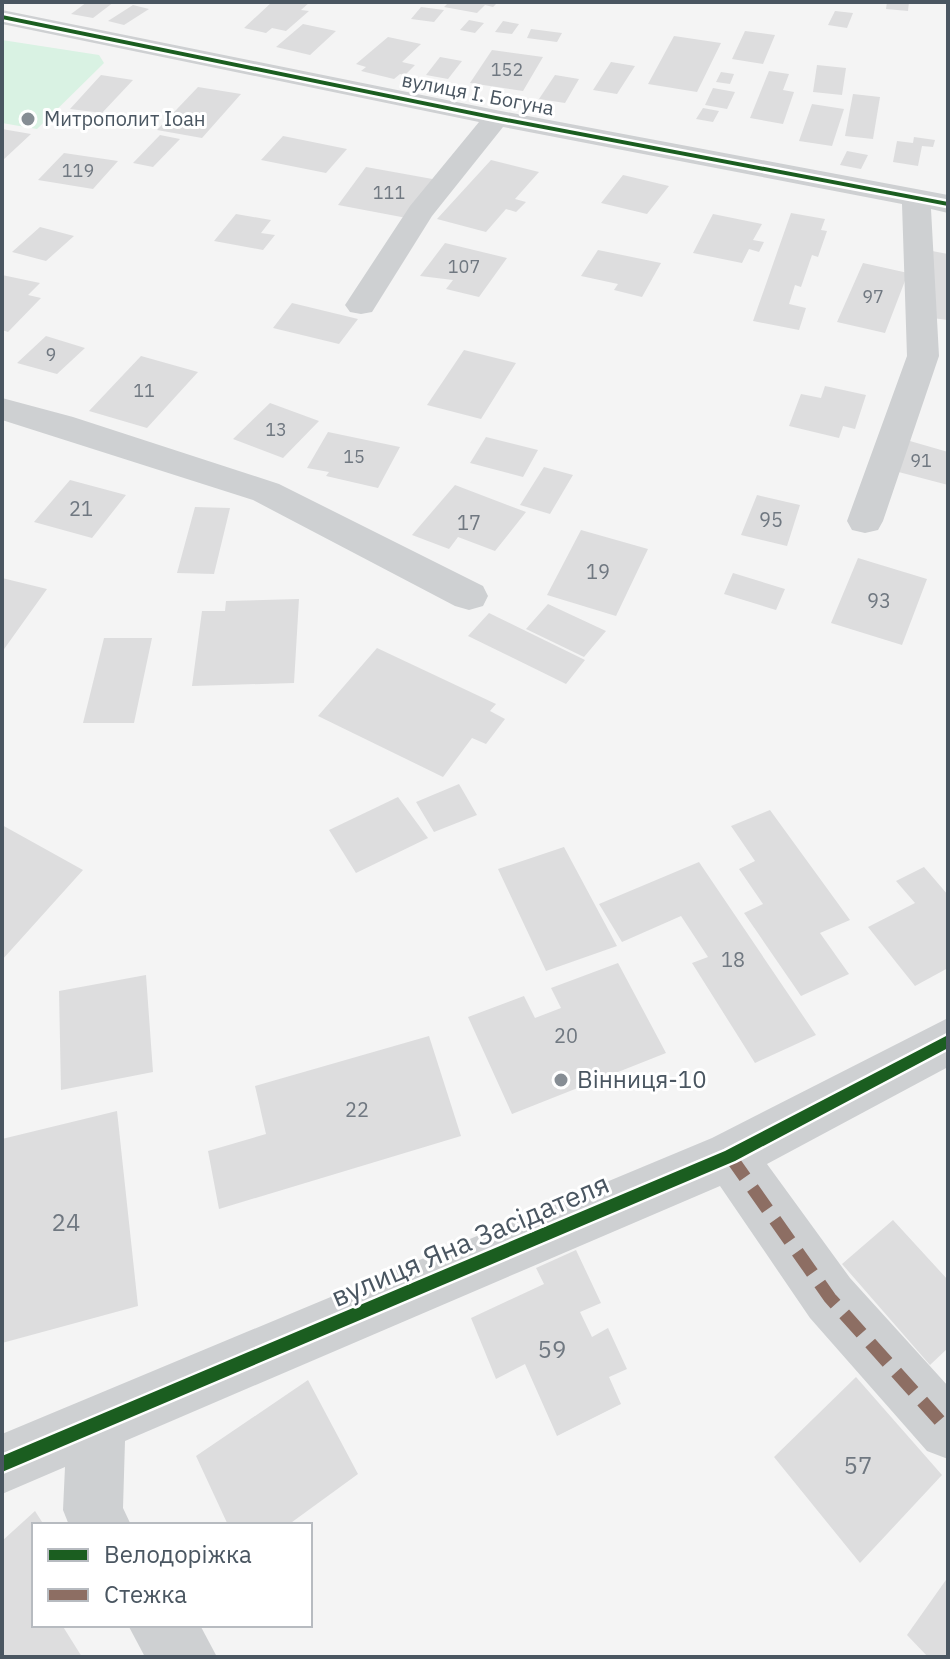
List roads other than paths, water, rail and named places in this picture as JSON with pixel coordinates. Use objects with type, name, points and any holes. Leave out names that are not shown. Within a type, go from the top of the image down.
[{"type":"street","name":"вулиця І. Богуна","points":[[2,17],[496,118],[932,201]]},
{"type":"street","points":[[361,305],[420,212],[496,118]]},
{"type":"street","points":[[865,521],[923,356],[932,201]]},
{"type":"street","points":[[2,409],[61,425],[266,492],[469,596]]},
{"type":"street","name":"вулиця Яна Засідателя","points":[[2,1464],[730,1156],[948,1041]]},
{"type":"street","points":[[730,1156],[830,1298],[948,1430]]},
{"type":"street","points":[[96,1424],[93,1510],[99,1523]]},
{"type":"street","points":[[162,1627],[185,1657]]},
{"type":"place","name":"Митрополит Іоан","points":[[28,119]]},
{"type":"place","name":"Вінниця-10","points":[[561,1080]]}]
